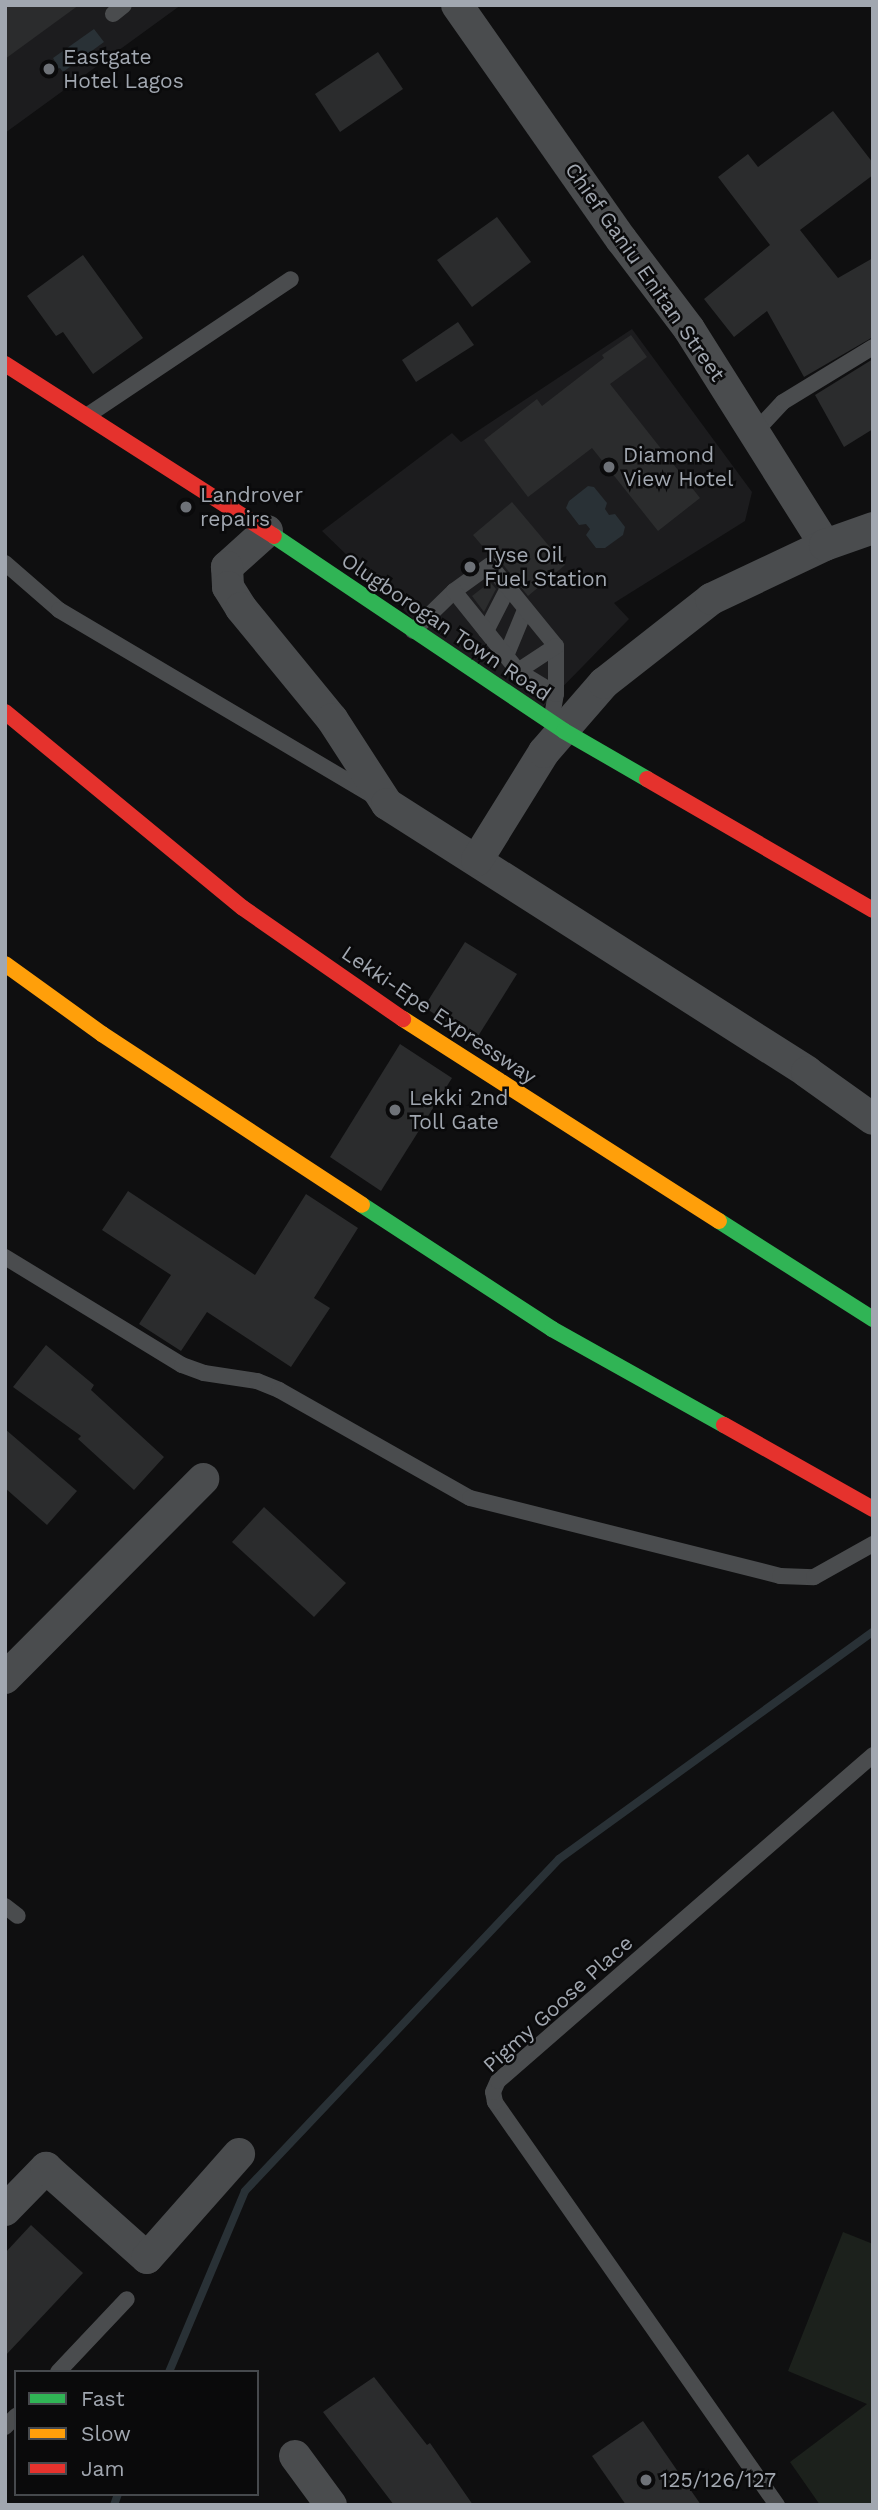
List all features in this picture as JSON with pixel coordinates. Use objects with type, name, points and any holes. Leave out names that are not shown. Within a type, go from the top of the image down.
[{"type":"main road","name":"Olugborogan Town Road","points":[[5,363],[267,531],[557,726],[873,910]]},
{"type":"main road","name":"Lekki-Epe Expressway","points":[[5,712],[265,923],[439,1044],[873,1320]]},
{"type":"main road","points":[[5,964],[102,1034],[552,1329],[873,1509]]},
{"type":"street","name":"Chief Ganiu Enitan Street","points":[[457,5],[621,239],[689,329],[825,545]]},
{"type":"street","points":[[477,860],[544,752],[557,726],[604,683],[711,599],[825,545],[873,528]]},
{"type":"street","points":[[267,531],[227,566],[228,587],[241,608],[332,719],[387,804],[807,1072],[873,1119]]},
{"type":"street","points":[[5,1678],[203,1479]]},
{"type":"street","points":[[5,2210],[46,2168],[147,2258],[239,2154]]},
{"type":"street","points":[[295,2456],[331,2505]]},
{"type":"lane","points":[[86,417],[292,279]]},
{"type":"lane","points":[[754,433],[783,402],[873,347]]},
{"type":"lane","points":[[5,563],[58,610],[387,804]]},
{"type":"lane","points":[[413,631],[454,592],[491,565],[556,646],[557,726]]},
{"type":"lane","points":[[486,631],[508,588]]},
{"type":"lane","points":[[454,592],[518,671],[556,694]]},
{"type":"lane","points":[[506,656],[525,610]]},
{"type":"lane","points":[[518,671],[556,646]]},
{"type":"lane","points":[[5,1257],[182,1365],[204,1373],[257,1381],[279,1390],[470,1498],[780,1576],[814,1577],[873,1545]]},
{"type":"lane","name":"Pigmy Goose Place","points":[[777,2505],[495,2102],[493,2092],[498,2081],[873,1755]]},
{"type":"lane","points":[[60,2370],[127,2300]]},
{"type":"shaded area","name":"Eastgate Hotel Lagos","points":[[5,5],[181,5],[5,133]]},
{"type":"shaded area","points":[[94,29],[104,42],[63,72],[60,68],[55,70],[52,66],[56,63],[53,58]]},
{"type":"shaded area","points":[[632,329],[752,492],[745,521],[614,603],[629,619],[541,709],[422,628],[322,531],[452,433],[461,442]]},
{"type":"shaded area","points":[[588,486],[594,487],[607,503],[605,509],[609,515],[615,514],[625,527],[623,535],[605,548],[596,548],[586,535],[590,529],[586,524],[579,525],[566,508],[569,501]]},
{"type":"shaded area","points":[[843,2232],[873,2244],[873,2505],[820,2505],[790,2462],[867,2404],[788,2371]]},
{"type":"building","points":[[5,5],[79,5],[5,59]]},
{"type":"building","points":[[378,52],[403,89],[340,132],[315,94]]},
{"type":"building","points":[[833,111],[873,163],[873,175],[800,230],[838,278],[873,258],[873,337],[804,377],[767,311],[734,337],[704,299],[770,245],[718,177],[748,154],[758,167]]},
{"type":"building","points":[[497,217],[531,262],[472,307],[437,260]]},
{"type":"building","points":[[83,255],[143,338],[93,374],[63,332],[56,336],[27,296]]},
{"type":"building","points":[[458,322],[474,345],[416,382],[402,360]]},
{"type":"building","points":[[631,335],[647,357],[610,384],[700,498],[658,531],[592,448],[528,497],[484,440],[537,399],[542,406],[604,358],[602,355]]},
{"type":"building","points":[[873,359],[873,429],[844,447],[815,395]]},
{"type":"building","points":[[512,502],[565,565],[528,596],[498,558],[490,555],[473,535]]},
{"type":"building","points":[[490,582],[496,589],[484,612],[472,596]]},
{"type":"building","points":[[465,942],[517,974],[475,1041],[424,1007]]},
{"type":"building","points":[[400,1044],[452,1078],[381,1191],[330,1157]]},
{"type":"building","points":[[128,1191],[255,1275],[306,1194],[358,1228],[314,1298],[330,1308],[291,1367],[207,1312],[181,1351],[139,1324],[171,1275],[102,1230]]},
{"type":"building","points":[[46,1345],[94,1385],[91,1390],[164,1457],[134,1490],[78,1439],[81,1436],[13,1387]]},
{"type":"building","points":[[5,1429],[77,1491],[47,1525],[5,1488]]},
{"type":"building","points":[[264,1507],[346,1583],[314,1617],[232,1542]]},
{"type":"building","points":[[31,2225],[83,2273],[5,2356],[5,2253]]},
{"type":"building","points":[[374,2377],[427,2445],[430,2443],[473,2505],[394,2505],[323,2412]]},
{"type":"building","name":"125/126/127","points":[[643,2421],[701,2505],[626,2505],[592,2456]]},
{"type":"waterway","points":[[170,2370],[245,2191],[559,1859],[873,1632]]},
{"type":"waterway","points":[[114,2505],[117,2496]]},
{"type":"traffic: fast","points":[[274,536],[564,731],[647,779]]},
{"type":"traffic: fast","points":[[362,1205],[552,1329],[724,1425]]},
{"type":"traffic: fast","points":[[719,1221],[873,1319]]},
{"type":"traffic: slow","points":[[5,964],[102,1034],[362,1205]]},
{"type":"traffic: slow","points":[[403,1019],[719,1221]]},
{"type":"traffic: jam","points":[[5,364],[274,536]]},
{"type":"traffic: jam","points":[[5,712],[243,908],[403,1019]]},
{"type":"traffic: jam","points":[[647,779],[873,910]]},
{"type":"traffic: jam","points":[[724,1425],[873,1509]]},
{"type":"place","name":"Eastgate Hotel Lagos","points":[[49,69]]},
{"type":"place","name":"Diamond View Hotel","points":[[609,467]]},
{"type":"place","name":"Landrover repairs","points":[[186,507]]},
{"type":"place","name":"Tyse Oil Fuel Station","points":[[470,567]]},
{"type":"place","name":"Lekki 2nd Toll Gate","points":[[395,1110]]},
{"type":"place","name":"125/126/127","points":[[646,2480]]}]
